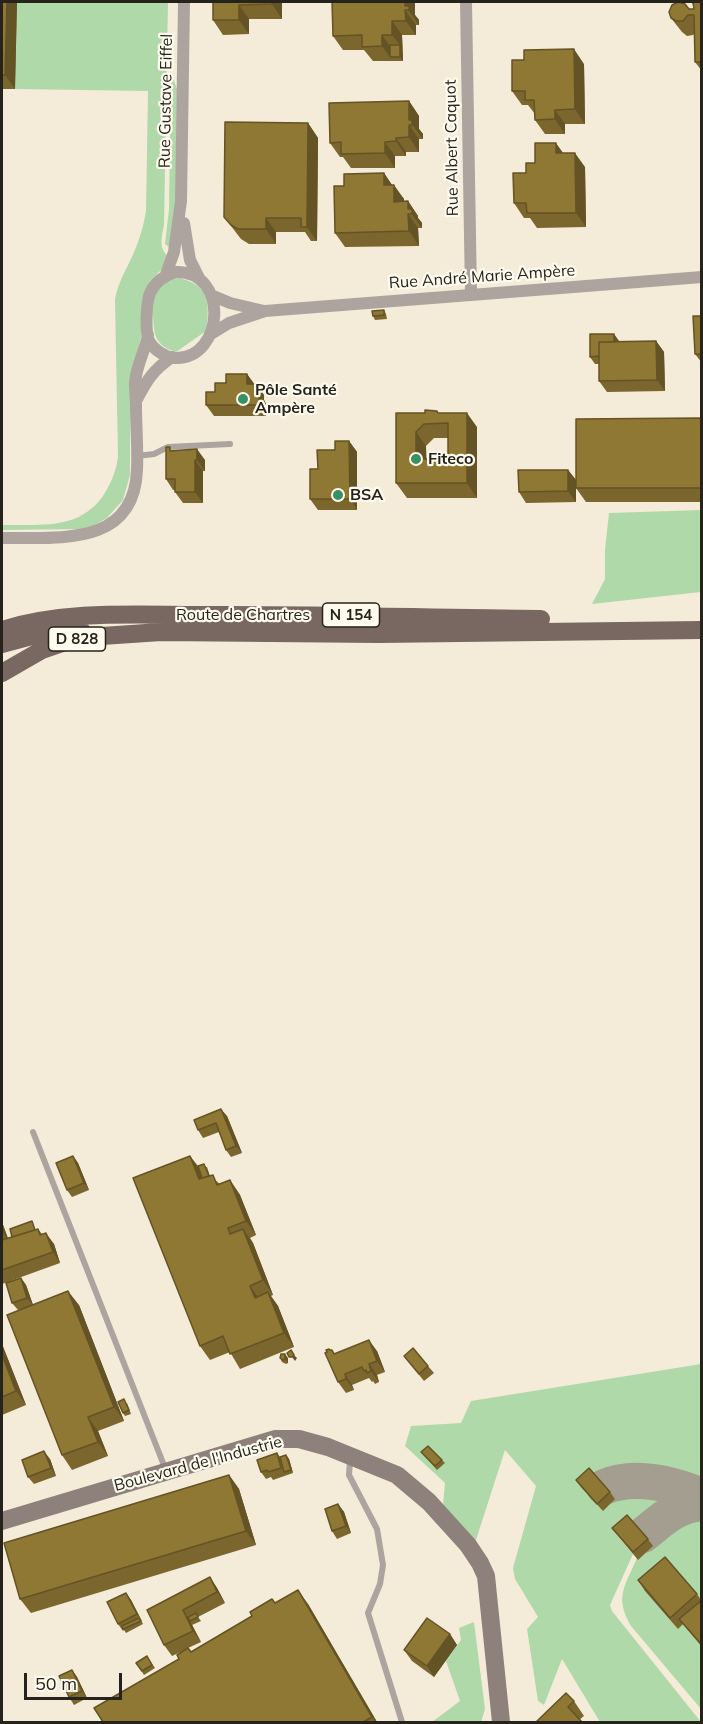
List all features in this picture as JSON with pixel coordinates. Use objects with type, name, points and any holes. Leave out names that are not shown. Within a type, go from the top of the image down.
[{"type":"main road","name":"Route de Chartres","points":[[2,630],[50,618],[97,615],[702,619]]},
{"type":"main road","name":"Route de Chartres","points":[[2,645],[39,634],[66,630],[161,632]]},
{"type":"main road","name":"N 154","points":[[161,632],[379,634],[702,630]]},
{"type":"main road","name":"D 828","points":[[2,673],[42,650],[71,640],[161,632]]},
{"type":"street","name":"Rue Gustave Eiffel","points":[[165,277],[174,252],[181,201],[184,2]]},
{"type":"street","name":"Rue Albert Caquot","points":[[466,2],[471,294]]},
{"type":"street","name":"Rue Gustave Eiffel","points":[[181,201],[190,260],[199,278]]},
{"type":"street","points":[[173,273],[192,274],[199,278],[212,295],[214,320],[211,334],[202,346],[192,353],[183,357],[172,357],[155,348],[149,341],[148,299],[154,287],[173,273]]},
{"type":"street","name":"Rue André Marie Ampère","points":[[211,334],[229,323],[265,311],[702,277]]},
{"type":"street","name":"Rue André Marie Ampère","points":[[212,295],[230,303],[265,311]]},
{"type":"street","points":[[2,538],[86,535],[107,526],[122,513],[132,496],[135,485],[136,375],[148,335]]},
{"type":"street","points":[[136,402],[147,380],[156,369],[172,357]]},
{"type":"street","name":"Boulevard de l'Industrie","points":[[2,1521],[275,1439],[299,1439],[328,1447],[397,1475],[429,1502],[468,1545],[480,1563],[486,1576],[501,1722]]},
{"type":"lane","points":[[137,456],[154,454],[168,447],[230,444]]},
{"type":"lane","points":[[33,1132],[167,1472]]},
{"type":"lane","points":[[350,1456],[350,1474],[377,1529],[383,1565],[380,1584],[368,1613],[402,1722]]},
{"type":"green space","points":[[17,2],[168,2],[162,242],[163,249],[168,256],[164,267],[150,281],[143,298],[141,337],[130,382],[130,475],[123,500],[107,518],[93,526],[80,529],[2,530],[2,525],[44,525],[70,520],[93,507],[111,482],[118,457],[115,300],[120,282],[139,238],[146,211],[148,91],[15,89]]},
{"type":"green space","points":[[171,65],[177,89],[176,212],[170,248],[165,244],[169,209]]},
{"type":"green space","points":[[179,278],[197,285],[206,297],[208,312],[206,331],[176,352],[163,346],[156,337],[153,310],[155,297],[161,287]]},
{"type":"green space","points":[[701,510],[701,592],[592,604],[605,579],[609,513]]},
{"type":"green space","points":[[701,1364],[701,1709],[631,1626],[623,1607],[625,1584],[637,1558],[653,1546],[617,1535],[633,1554],[610,1605],[612,1611],[701,1722],[600,1722],[562,1659],[544,1705],[538,1701],[527,1629],[538,1617],[515,1579],[513,1568],[536,1486],[505,1450],[475,1543],[443,1505],[445,1483],[405,1446],[411,1426],[461,1423],[471,1401]]},
{"type":"green space","points":[[474,1622],[485,1709],[481,1722],[432,1722],[460,1701],[446,1661],[461,1640],[459,1628]]},
{"type":"building","points":[[2,2],[7,2],[5,75],[2,75]]},
{"type":"building","points":[[213,2],[272,2],[272,4],[239,5],[239,20],[213,20]]},
{"type":"building","points":[[332,2],[405,2],[409,10],[405,10],[406,21],[392,21],[392,35],[382,35],[382,46],[362,47],[362,35],[333,36]]},
{"type":"building","points":[[678,2],[685,4],[689,9],[694,9],[693,2],[701,2],[702,62],[695,62],[694,15],[688,15],[683,21],[671,18],[669,12],[672,5]]},
{"type":"building","points":[[390,45],[400,45],[400,57],[390,57]]},
{"type":"building","points":[[574,49],[575,109],[555,110],[555,119],[535,120],[534,100],[525,100],[525,91],[512,91],[512,60],[524,60],[524,50]]},
{"type":"building","points":[[409,101],[409,120],[412,120],[412,125],[409,125],[409,137],[385,142],[385,153],[341,154],[341,142],[330,143],[329,103]]},
{"type":"building","points":[[225,122],[308,123],[307,227],[301,227],[301,218],[266,218],[266,229],[238,229],[224,217]]},
{"type":"building","points":[[535,143],[556,143],[556,153],[575,153],[576,213],[527,213],[526,203],[514,203],[513,173],[526,173],[526,163],[535,163]]},
{"type":"building","points":[[384,173],[384,185],[394,185],[394,202],[408,201],[408,209],[412,209],[412,214],[408,214],[409,231],[335,233],[334,186],[344,186],[344,174]]},
{"type":"building","points":[[384,310],[384,315],[373,316],[372,311]]},
{"type":"building","points":[[693,316],[702,316],[702,354],[695,354]]},
{"type":"building","points":[[590,334],[614,334],[614,342],[599,342],[599,356],[590,357]]},
{"type":"building","points":[[656,341],[657,380],[599,381],[599,342]]},
{"type":"building","points":[[226,374],[247,374],[247,384],[256,384],[259,405],[206,405],[206,392],[215,392],[215,383],[226,383]]},
{"type":"building","points":[[425,410],[438,413],[467,413],[467,483],[396,483],[396,413],[425,413]],"holes":[[[448,423],[448,459],[416,459],[416,432],[424,424]]]},
{"type":"building","points":[[702,418],[702,488],[576,488],[576,419]]},
{"type":"building","points":[[335,441],[349,441],[350,499],[310,499],[310,469],[318,469],[317,450],[335,450]]},
{"type":"building","points":[[166,447],[170,447],[170,451],[197,449],[195,492],[175,492],[175,479],[166,479]]},
{"type":"building","points":[[518,470],[568,470],[568,491],[519,492]]},
{"type":"building","points":[[221,1109],[236,1146],[226,1150],[216,1123],[198,1130],[194,1120]]},
{"type":"building","points":[[73,1156],[84,1183],[67,1190],[56,1163]]},
{"type":"building","points":[[190,1156],[199,1179],[213,1175],[217,1185],[230,1180],[246,1221],[228,1228],[230,1234],[243,1229],[263,1280],[250,1286],[255,1298],[268,1292],[284,1333],[230,1354],[223,1336],[200,1346],[133,1178]]},
{"type":"building","points":[[204,1164],[209,1176],[202,1178],[198,1166]]},
{"type":"building","points":[[32,1221],[35,1230],[12,1237],[10,1229]]},
{"type":"building","points":[[38,1229],[40,1235],[46,1233],[53,1252],[2,1270],[2,1240]]},
{"type":"building","points":[[21,1278],[27,1298],[12,1303],[6,1283]]},
{"type":"building","points":[[68,1291],[114,1407],[88,1417],[98,1442],[62,1455],[7,1315]]},
{"type":"building","points":[[369,1340],[377,1361],[369,1364],[371,1371],[367,1373],[362,1367],[345,1374],[346,1379],[338,1382],[325,1353],[326,1350],[332,1350],[334,1354]]},
{"type":"building","points":[[413,1348],[428,1366],[419,1374],[404,1356]]},
{"type":"building","points":[[291,1350],[294,1355],[289,1357],[287,1353]]},
{"type":"building","points":[[281,1354],[285,1354],[285,1359],[280,1358]]},
{"type":"building","points":[[2,1355],[16,1391],[2,1397]]},
{"type":"building","points":[[124,1399],[129,1410],[123,1413],[118,1402]]},
{"type":"building","points":[[428,1446],[442,1460],[435,1466],[421,1452]]},
{"type":"building","points":[[44,1451],[51,1468],[28,1477],[22,1460]]},
{"type":"building","points":[[277,1453],[281,1468],[261,1472],[257,1460]]},
{"type":"building","points":[[286,1455],[291,1470],[284,1472],[280,1457]]},
{"type":"building","points":[[589,1468],[610,1492],[597,1504],[576,1480]]},
{"type":"building","points":[[229,1475],[246,1531],[20,1599],[4,1543]]},
{"type":"building","points":[[338,1504],[346,1526],[332,1531],[325,1509]]},
{"type":"building","points":[[627,1515],[648,1539],[633,1552],[612,1528]]},
{"type":"building","points":[[665,1557],[697,1594],[670,1618],[638,1580]]},
{"type":"building","points":[[210,1577],[217,1592],[183,1610],[193,1631],[164,1645],[147,1610]]},
{"type":"building","points":[[298,1590],[372,1717],[363,1722],[103,1722],[94,1708],[179,1659],[177,1655],[188,1648],[191,1652],[252,1616],[250,1612],[272,1599],[275,1603]]},
{"type":"building","points":[[126,1593],[137,1614],[118,1624],[107,1602]]},
{"type":"building","points":[[702,1600],[702,1645],[679,1619]]},
{"type":"building","points":[[196,1613],[198,1617],[190,1621],[188,1617]]},
{"type":"building","points":[[139,1618],[141,1621],[123,1629],[122,1626]]},
{"type":"building","points":[[427,1618],[450,1634],[427,1666],[404,1650]]},
{"type":"building","points":[[147,1656],[152,1665],[142,1671],[136,1663]]},
{"type":"building","points":[[72,1670],[82,1691],[69,1697],[59,1676]]},
{"type":"building","points":[[566,1693],[574,1701],[568,1707],[582,1722],[536,1722]]},
{"type":"taxiway","points":[[604,1487],[628,1481],[653,1482],[702,1496]]},
{"type":"taxiway","points":[[643,1535],[677,1510],[702,1503]]},
{"type":"place","name":"Pôle Santé Ampère","points":[[243,399]]},
{"type":"place","name":"Fiteco","points":[[416,459]]},
{"type":"place","name":"BSA","points":[[338,495]]}]
